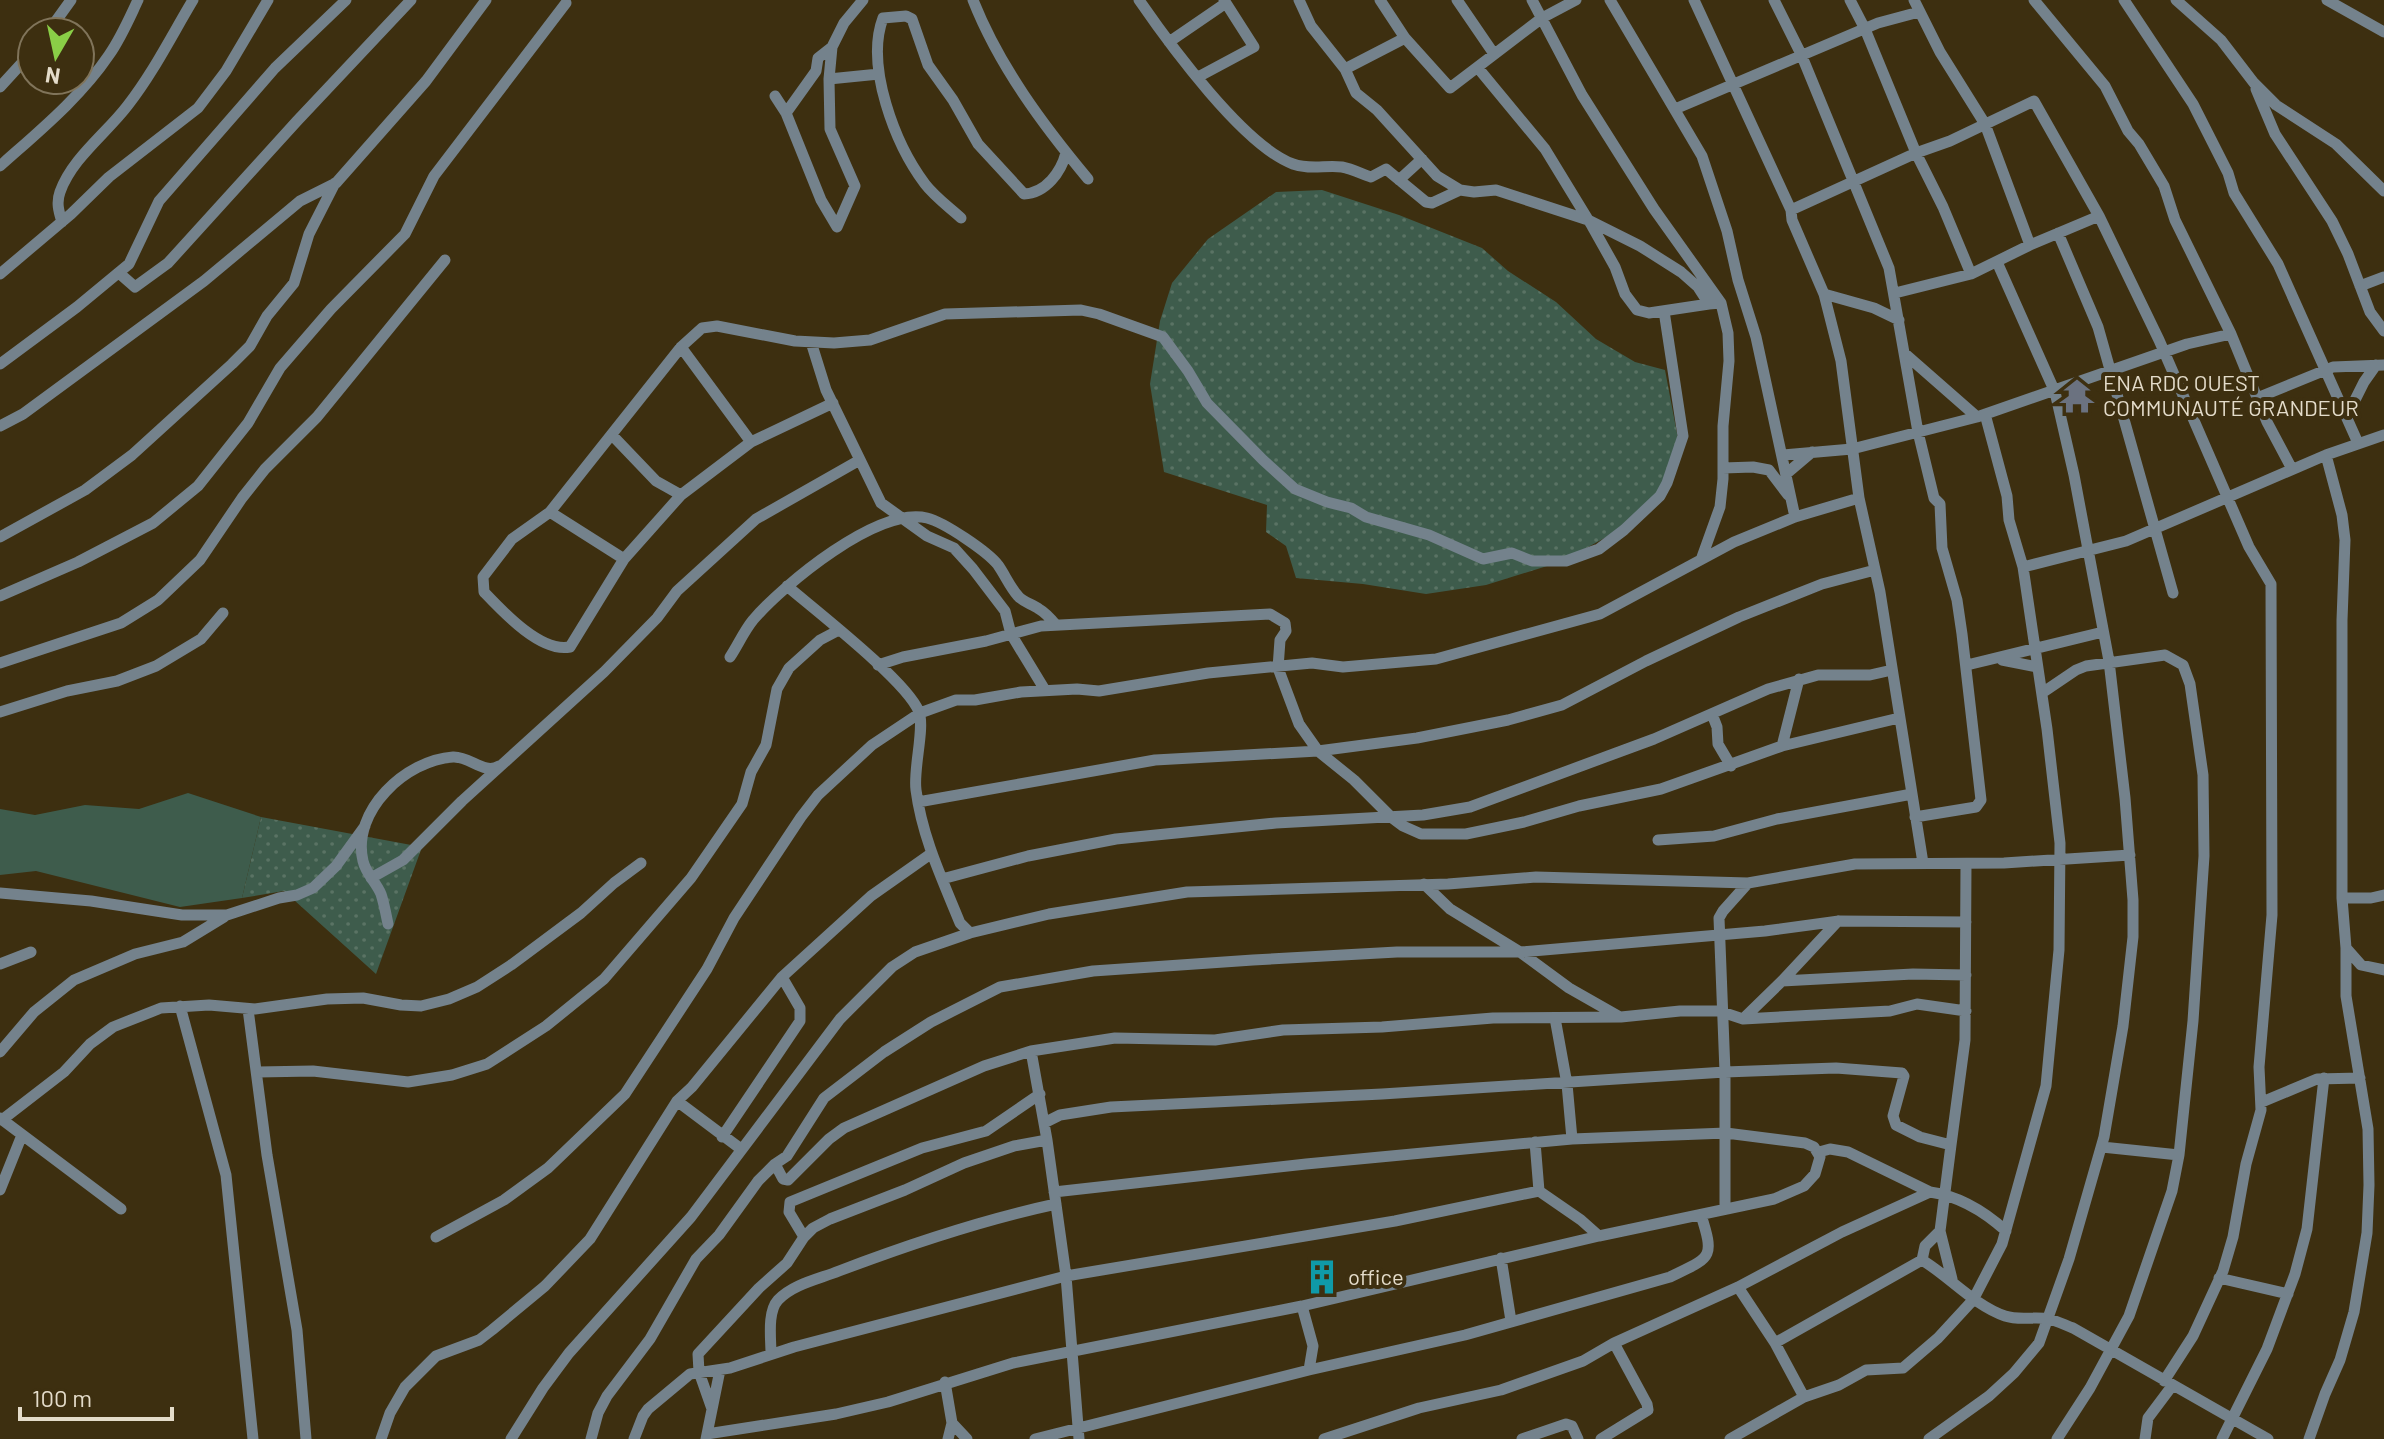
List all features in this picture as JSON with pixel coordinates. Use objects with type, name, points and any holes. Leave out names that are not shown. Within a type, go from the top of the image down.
[{"type":"street","points":[[0,166],[43,129],[95,74],[110,54],[138,0]]},
{"type":"street","points":[[62,222],[59,194],[73,167],[130,103],[193,0]]},
{"type":"street","points":[[0,274],[109,177],[198,108],[226,71],[268,0]]},
{"type":"street","points":[[0,364],[129,264],[159,201],[275,68],[346,0]]},
{"type":"street","points":[[119,273],[135,287],[168,263],[411,0]]},
{"type":"street","points":[[0,537],[85,490],[132,455],[250,346],[267,316],[294,283],[309,234],[336,183],[426,81],[486,0]]},
{"type":"street","points":[[775,96],[786,113],[821,200],[837,227],[855,186],[830,129],[832,47],[844,23],[863,0]]},
{"type":"street","points":[[973,0],[987,34],[1029,103],[1088,179]]},
{"type":"street","points":[[1139,0],[1169,42],[1239,124],[1276,156],[1301,166],[1340,167],[1371,177],[1386,169],[1426,202],[1432,203],[1460,190]]},
{"type":"street","points":[[1299,0],[1311,26],[1345,69],[1356,93],[1374,107],[1437,176],[1460,190],[1496,190],[1588,220],[1640,246],[1681,272],[1715,304]]},
{"type":"street","points":[[1380,0],[1405,38],[1447,87],[1453,88],[1542,18],[1576,0]]},
{"type":"street","points":[[1457,0],[1494,54]]},
{"type":"street","points":[[1532,0],[1582,95],[1715,304],[1728,333],[1720,507],[1702,557]]},
{"type":"street","points":[[1610,0],[1702,156],[1727,231],[1765,373],[1795,517]]},
{"type":"street","points":[[1694,0],[1791,210],[1792,220],[1824,294],[1841,361],[1859,498],[1875,570],[1923,863]]},
{"type":"street","points":[[1774,0],[1801,54],[1887,260],[1918,432],[1934,498],[1940,504],[1942,548],[1957,600],[1981,800],[1976,807],[1915,817]]},
{"type":"street","points":[[1850,0],[1971,274]]},
{"type":"street","points":[[1914,0],[1985,124],[2030,245]]},
{"type":"street","points":[[2034,0],[2105,86],[2128,131],[2155,171],[2292,469]]},
{"type":"street","points":[[2124,0],[2193,104],[2228,173],[2234,193],[2278,264],[2358,443]]},
{"type":"street","points":[[2176,0],[2221,40],[2254,83],[2293,119],[2336,144],[2384,191]]},
{"type":"street","points":[[2327,0],[2384,32]]},
{"type":"street","points":[[1169,42],[1225,2],[1254,47],[1198,77]]},
{"type":"street","points":[[0,596],[78,562],[153,523],[198,486],[248,423],[280,368],[331,309],[405,234],[434,176],[566,3]]},
{"type":"street","points":[[1675,109],[1801,54],[1919,12]]},
{"type":"street","points":[[961,218],[927,187],[892,121],[879,74],[879,34],[883,18],[912,19],[928,65],[953,100],[978,144],[1024,194],[1036,192],[1056,177],[1066,153]]},
{"type":"street","points":[[1345,69],[1405,38]]},
{"type":"street","points":[[786,113],[816,71],[818,58],[832,47]]},
{"type":"street","points":[[1478,68],[1545,149],[1588,220],[1634,307],[1640,312],[1715,304]]},
{"type":"street","points":[[0,87],[16,70]]},
{"type":"street","points":[[829,79],[879,74]]},
{"type":"street","points":[[2254,83],[2275,134],[2332,221],[2370,312],[2384,331]]},
{"type":"street","points":[[1791,210],[2034,101],[2099,216],[2162,346],[2249,547],[2268,578],[2272,591],[2272,915],[2259,1067],[2262,1102],[2246,1164],[2233,1237],[2219,1278],[2193,1336],[2148,1418],[2145,1439]]},
{"type":"street","points":[[1399,180],[1422,159]]},
{"type":"street","points":[[0,426],[23,414],[181,299],[300,201],[336,183]]},
{"type":"street","points":[[1895,293],[1971,274],[2099,216]]},
{"type":"street","points":[[2058,233],[2098,327],[2173,593]]},
{"type":"street","points":[[0,663],[121,623],[158,600],[200,560],[265,469],[317,417],[445,260]]},
{"type":"street","points":[[1929,1439],[1989,1396],[2034,1351],[2069,1259],[2102,1147],[2132,959],[2130,855],[2109,661],[2074,475],[2055,392],[1997,262]]},
{"type":"street","points":[[2360,286],[2384,277]]},
{"type":"street","points":[[1824,294],[1874,308],[1899,320]]},
{"type":"street","points":[[833,403],[751,442],[681,495],[624,559],[570,647],[561,649],[520,627],[484,592],[483,577],[512,539],[550,512],[681,347],[702,328],[717,326],[795,341],[870,340],[945,314],[1081,310],[1163,337],[1207,403],[1295,489],[1351,508],[1366,517],[1429,535],[1483,559],[1512,553],[1532,561],[1566,561],[1599,549],[1624,530],[1660,496],[1667,483],[1683,436],[1664,311]]},
{"type":"street","points":[[1783,455],[1852,449],[1981,416],[2111,371],[2162,346],[2231,334]]},
{"type":"street","points":[[811,342],[826,390],[881,503],[924,535],[942,541],[957,551],[1005,611],[1011,634],[1045,690]]},
{"type":"street","points":[[681,347],[751,442]]},
{"type":"street","points":[[1730,1439],[1804,1397],[1839,1385],[1866,1370],[1885,1367],[1898,1369],[1907,1365],[1938,1338],[1973,1300],[1997,1258],[2006,1231],[2048,1074],[2059,950],[2061,860],[2042,693],[2023,567],[2009,520],[2007,496],[1981,416],[1904,353]]},
{"type":"street","points":[[2257,398],[2325,370],[2380,365]]},
{"type":"street","points":[[2347,416],[2364,382],[2380,365]]},
{"type":"street","points":[[612,435],[656,481],[681,495]]},
{"type":"street","points":[[2023,567],[2126,541],[2326,455],[2384,435]]},
{"type":"street","points":[[1786,474],[1813,451]]},
{"type":"street","points":[[2309,1439],[2340,1360],[2361,1277],[2369,1185],[2368,1129],[2346,996],[2342,898],[2345,540],[2342,515],[2326,455]]},
{"type":"street","points":[[371,878],[403,860],[604,672],[657,618],[677,591],[756,519],[858,461]]},
{"type":"street","points":[[1723,468],[1769,470],[1791,498]]},
{"type":"street","points":[[436,1237],[504,1200],[548,1168],[625,1094],[707,969],[734,918],[818,795],[862,753],[920,713],[956,700],[1045,690],[1099,691],[1208,673],[1312,663],[1343,667],[1436,659],[1600,614],[1645,592],[1702,557],[1795,517],[1859,498]]},
{"type":"street","points":[[550,512],[624,559]]},
{"type":"street","points":[[730,657],[750,624],[787,586],[842,545],[878,526],[905,519],[928,518],[978,547],[999,567],[1018,597],[1038,608],[1056,625]]},
{"type":"street","points":[[918,802],[1155,760],[1318,751],[1446,733],[1557,707],[1739,617],[1822,584],[1875,570]]},
{"type":"street","points":[[787,586],[878,665],[920,713],[915,779],[918,802],[942,879],[960,923],[970,933]]},
{"type":"street","points":[[0,712],[67,691],[117,681],[156,666],[201,639],[223,613]]},
{"type":"street","points":[[878,665],[1032,627],[1270,614],[1282,620],[1287,627],[1280,640],[1278,668],[1299,724],[1318,751],[1354,780],[1391,817],[1421,834],[1466,834],[1661,789],[1782,746],[1899,718]]},
{"type":"street","points":[[258,1072],[313,1071],[408,1082],[422,1080],[487,1064],[546,1026],[604,979],[691,878],[744,800],[751,772],[766,745],[777,689],[783,677],[803,653],[839,630]]},
{"type":"street","points":[[1967,665],[2103,632]]},
{"type":"street","points":[[2042,693],[2076,670],[2109,661],[2165,655],[2183,665],[2190,684],[2203,775],[2204,856],[2193,1021],[2179,1155],[2172,1191],[2138,1292],[2111,1351],[2057,1439]]},
{"type":"street","points":[[1996,658],[2037,667]]},
{"type":"street","points":[[942,879],[1028,856],[1116,839],[1276,823],[1391,817],[1475,806],[1605,758],[1768,689],[1829,674],[1870,675],[1892,670]]},
{"type":"street","points":[[1782,746],[1799,679]]},
{"type":"street","points":[[1712,714],[1718,744],[1731,766]]},
{"type":"street","points":[[0,1052],[34,1012],[74,980],[135,954],[183,942],[227,915],[313,888],[336,866],[365,826],[377,803],[403,775],[427,762],[456,756],[485,769],[494,769],[512,756]]},
{"type":"street","points":[[1658,840],[1714,836],[1789,816],[1912,794]]},
{"type":"street","points":[[365,826],[361,845],[364,863],[381,893],[388,924]]},
{"type":"street","points":[[381,1439],[390,1413],[405,1387],[436,1356],[450,1349],[462,1348],[486,1335],[545,1286],[590,1239],[677,1101],[692,1087],[782,977],[853,910],[932,853]]},
{"type":"street","points":[[511,1439],[569,1353],[691,1217],[831,1030],[892,967],[931,944],[1049,914],[1168,894],[1536,877],[1748,883],[1855,864],[1966,864],[2130,855]]},
{"type":"street","points":[[121,1209],[1,1119],[64,1072],[90,1044],[113,1027],[143,1013],[180,1006],[248,1009],[327,999],[363,998],[421,1006],[449,999],[477,987],[511,965],[641,863]]},
{"type":"street","points":[[1952,1279],[1940,1231],[1965,1040],[1966,864]]},
{"type":"street","points":[[1725,1209],[1724,1013],[1719,918],[1748,883]]},
{"type":"street","points":[[1424,884],[1450,909],[1520,952],[1569,988],[1621,1017]]},
{"type":"street","points":[[0,893],[91,901],[182,915],[227,915]]},
{"type":"street","points":[[2342,898],[2384,895]]},
{"type":"street","points":[[591,1439],[598,1413],[607,1396],[650,1339],[696,1259],[719,1235],[758,1181],[787,1156],[830,1092],[931,1022],[1000,987],[1093,971],[1253,960],[1397,952],[1520,952],[1765,931],[1839,921],[1966,922]]},
{"type":"street","points":[[1743,1019],[1839,921]]},
{"type":"street","points":[[2346,948],[2361,965],[2384,970]]},
{"type":"street","points":[[0,964],[31,952]]},
{"type":"street","points":[[1782,981],[1913,974],[1966,975]]},
{"type":"street","points":[[722,1137],[800,1021],[800,1008],[782,977]]},
{"type":"street","points":[[775,1164],[783,1179],[788,1180],[844,1128],[984,1066],[1031,1051],[1115,1038],[1215,1040],[1283,1030],[1382,1027],[1493,1018],[1621,1017],[1680,1011],[1724,1013],[1743,1019],[1890,1011],[1917,1004],[1966,1011]]},
{"type":"street","points":[[180,1006],[226,1175],[253,1439]]},
{"type":"street","points":[[248,1009],[267,1155],[297,1330],[306,1439]]},
{"type":"street","points":[[1555,1018],[1567,1084],[1572,1139]]},
{"type":"street","points":[[1031,1051],[1066,1276],[1078,1433]]},
{"type":"street","points":[[1044,1123],[1060,1115],[1111,1107],[1256,1102],[1725,1072],[1836,1068],[1902,1073],[1904,1076],[1893,1116],[1896,1125],[1920,1137],[1951,1145]]},
{"type":"street","points":[[2262,1102],[2324,1078],[2360,1078]]},
{"type":"street","points":[[2222,1439],[2267,1349],[2288,1294],[2307,1229],[2324,1078]]},
{"type":"street","points":[[804,1237],[789,1212],[790,1202],[922,1148],[986,1131],[1040,1094]]},
{"type":"street","points":[[677,1101],[741,1149]]},
{"type":"street","points":[[771,1354],[771,1323],[775,1304],[798,1287],[1055,1198],[1535,1142],[1726,1133],[1805,1143],[1819,1152],[1830,1149],[1848,1152],[1930,1192],[1943,1194],[1987,1213],[2006,1231]]},
{"type":"street","points":[[0,1190],[22,1135]]},
{"type":"street","points":[[712,1409],[699,1372],[699,1352],[785,1264],[804,1237],[830,1219],[964,1163],[1014,1146],[1047,1140]]},
{"type":"street","points":[[1535,1142],[1539,1191]]},
{"type":"street","points":[[2102,1147],[2179,1155]]},
{"type":"street","points":[[720,1370],[706,1437],[836,1414],[888,1402],[1013,1363],[1302,1306],[1501,1258],[1774,1199],[1804,1186],[1818,1168],[1819,1152]]},
{"type":"street","points":[[634,1439],[648,1409],[678,1387],[687,1376],[720,1370],[1066,1276],[1395,1221],[1539,1191],[1599,1236]]},
{"type":"street","points":[[1324,1439],[1419,1408],[1501,1390],[1583,1361],[1614,1343],[1738,1287],[1842,1232],[1930,1192]]},
{"type":"street","points":[[1035,1439],[1078,1433],[1309,1370],[1465,1335],[1670,1277],[1706,1256],[1710,1249],[1701,1215]]},
{"type":"street","points":[[1775,1343],[1922,1260],[1925,1246],[1940,1231]]},
{"type":"street","points":[[1501,1258],[1511,1321]]},
{"type":"street","points":[[1922,1260],[1952,1279],[1973,1300],[2007,1317],[2024,1320],[2047,1318],[2073,1328],[2268,1439]]},
{"type":"street","points":[[2219,1278],[2288,1294]]},
{"type":"street","points":[[1738,1287],[1775,1343],[1804,1397]]},
{"type":"street","points":[[1302,1306],[1313,1346],[1309,1370]]},
{"type":"street","points":[[1601,1439],[1648,1410],[1614,1343]]},
{"type":"street","points":[[945,1382],[952,1423],[948,1439]]},
{"type":"street","points":[[952,1423],[967,1439]]},
{"type":"street","points":[[1522,1439],[1566,1424],[1572,1426],[1578,1439]]},
{"type":"green space","points":[[1322,190],[1399,215],[1482,248],[1508,271],[1556,302],[1596,339],[1635,362],[1665,370],[1679,444],[1653,505],[1628,525],[1563,561],[1486,585],[1426,594],[1296,578],[1286,546],[1266,532],[1267,505],[1164,472],[1150,384],[1160,321],[1172,283],[1208,239],[1276,192]]},
{"type":"green space","points":[[188,793],[261,817],[242,898],[180,907],[36,871],[0,875],[0,809],[35,815],[85,805],[139,809]]},
{"type":"green space","points":[[261,817],[422,847],[376,974],[284,891],[242,898]]},
{"type":"place","name":"ENA RDC OUEST COMMUNAUTÉ GRANDEUR","points":[[2077,396]]},
{"type":"place","name":"office","points":[[1322,1277]]}]
